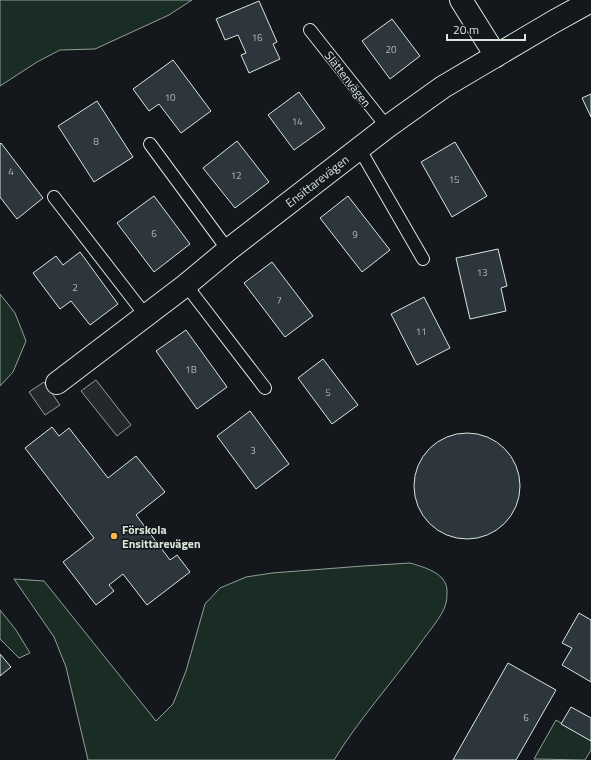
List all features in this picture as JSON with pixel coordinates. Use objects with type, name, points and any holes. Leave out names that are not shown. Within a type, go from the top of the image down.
[{"type":"street","points":[[461,0],[496,56]]},
{"type":"street","name":"Ensittarevägen","points":[[57,383],[186,285],[228,250],[359,148],[444,87],[591,1]]},
{"type":"lane","name":"Slättenvägen","points":[[310,30],[387,128]]},
{"type":"lane","points":[[150,144],[228,250]]},
{"type":"lane","points":[[359,148],[423,259]]},
{"type":"lane","points":[[54,197],[146,316]]},
{"type":"lane","points":[[186,285],[265,388]]},
{"type":"green space","points":[[0,0],[192,0],[169,15],[95,49],[60,50],[37,62],[0,86]]},
{"type":"green space","points":[[0,294],[15,313],[26,341],[13,372],[0,386]]},
{"type":"green space","points":[[410,563],[433,572],[443,579],[447,590],[447,600],[444,608],[435,624],[354,730],[334,760],[88,760],[66,667],[54,637],[14,579],[44,581],[156,721],[173,704],[186,671],[205,604],[220,588],[246,577],[272,573]]},
{"type":"green space","points":[[0,610],[16,630],[30,653],[19,658],[0,639]]},
{"type":"green space","points":[[556,720],[591,740],[591,750],[585,760],[534,759]]},
{"type":"shaded area","points":[[96,380],[131,425],[117,436],[81,391]]},
{"type":"shaded area","points":[[44,382],[60,405],[45,415],[29,392]]},
{"type":"building","points":[[259,1],[277,42],[273,44],[280,59],[249,73],[241,55],[246,53],[238,35],[225,40],[216,19]]},
{"type":"building","points":[[392,19],[420,56],[390,79],[362,41]]},
{"type":"building","points":[[173,60],[211,111],[181,133],[159,104],[149,111],[133,89]]},
{"type":"building","points":[[299,92],[325,128],[294,150],[268,115]]},
{"type":"building","points":[[591,94],[591,117],[582,98]]},
{"type":"building","points":[[97,101],[133,157],[94,182],[58,126]]},
{"type":"building","points":[[237,141],[269,182],[235,208],[203,168]]},
{"type":"building","points":[[455,142],[487,196],[452,217],[421,162]]},
{"type":"building","points":[[1,143],[43,198],[17,219],[0,197]]},
{"type":"building","points":[[154,196],[190,244],[154,272],[117,223]]},
{"type":"building","points":[[348,196],[390,250],[362,272],[320,218]]},
{"type":"building","points":[[498,249],[507,286],[501,288],[506,311],[470,319],[456,258]]},
{"type":"building","points":[[80,252],[118,304],[90,325],[71,301],[60,309],[33,273],[56,256],[63,265]]},
{"type":"building","points":[[272,262],[313,316],[285,337],[244,283]]},
{"type":"building","points":[[424,297],[450,348],[417,365],[391,314]]},
{"type":"building","points":[[186,330],[227,387],[197,409],[156,351]]},
{"type":"building","points":[[323,359],[358,405],[332,424],[298,378]]},
{"type":"building","points":[[250,411],[289,464],[256,489],[217,436]]},
{"type":"building","points":[[52,427],[59,436],[69,428],[108,478],[136,456],[165,492],[136,515],[170,560],[177,555],[190,572],[147,605],[123,574],[109,585],[114,591],[96,605],[63,562],[94,538],[25,448]]},
{"type":"building","points":[[467,433],[487,437],[504,449],[516,466],[520,486],[516,506],[504,523],[487,535],[467,539],[447,535],[430,523],[418,506],[414,486],[418,466],[430,449],[447,437]]},
{"type":"building","points":[[579,613],[591,620],[591,682],[562,665],[572,648],[562,643]]},
{"type":"building","points":[[0,654],[11,667],[0,676]]},
{"type":"building","points":[[508,663],[556,690],[516,760],[453,760]]},
{"type":"building","points":[[571,707],[591,718],[591,741],[561,724]]},
{"type":"place","name":"Förskola Ensittarevägen","points":[[114,536]]}]
